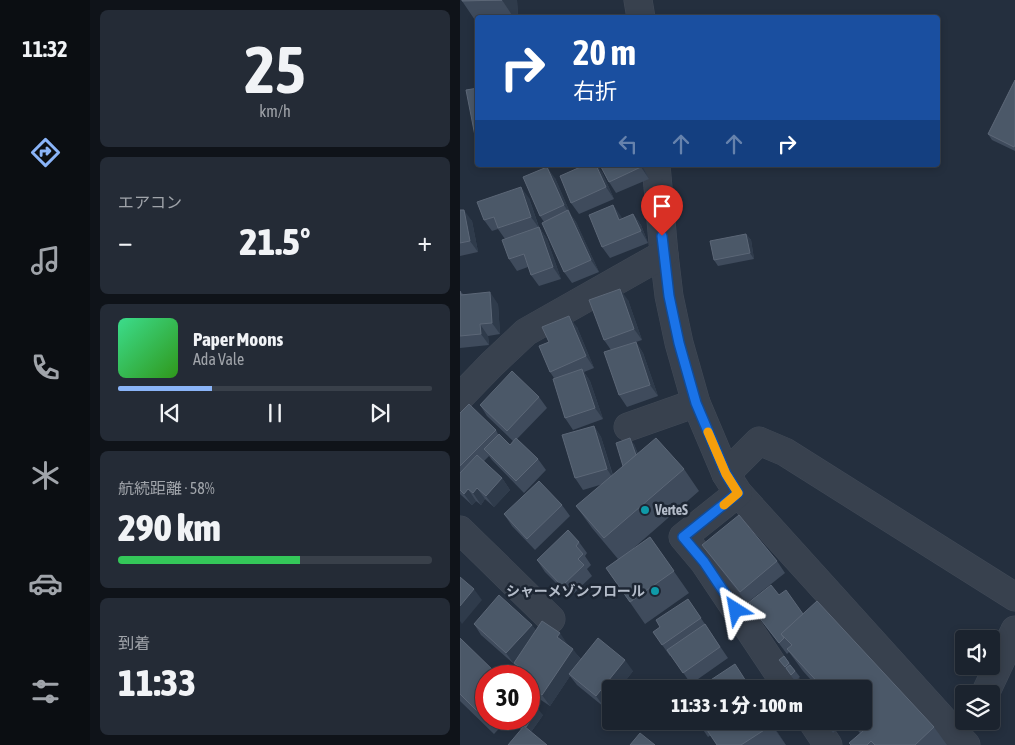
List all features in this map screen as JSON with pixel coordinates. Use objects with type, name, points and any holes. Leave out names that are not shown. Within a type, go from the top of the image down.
[{"type":"street","points":[[638,0],[640,15]]},
{"type":"street","points":[[656,167],[669,296],[679,343],[696,403],[732,484],[967,736]]},
{"type":"street","points":[[460,397],[526,332],[664,254]]},
{"type":"street","points":[[628,427],[696,403]]},
{"type":"street","points":[[783,680],[704,562],[683,537],[732,484],[759,441],[785,452],[1015,597]]},
{"type":"street","points":[[460,530],[550,619]]},
{"type":"street","points":[[989,685],[1015,630]]},
{"type":"street","points":[[818,730],[828,745]]},
{"type":"building","points":[[462,0],[502,0],[462,1]]},
{"type":"building","points":[[1015,80],[1015,145],[1014,147],[988,134]]},
{"type":"building","points":[[475,88],[475,136],[466,90]]},
{"type":"building","points":[[547,167],[564,205],[540,216],[523,177]]},
{"type":"building","points":[[580,167],[597,167],[606,187],[571,203],[560,176]]},
{"type":"building","points":[[601,167],[641,167],[609,182]]},
{"type":"building","points":[[521,187],[531,217],[498,228],[494,217],[484,220],[477,202]]},
{"type":"building","points":[[613,205],[619,220],[633,214],[641,231],[602,247],[589,215]]},
{"type":"building","points":[[460,210],[464,210],[470,241],[460,243]]},
{"type":"building","points":[[568,210],[591,260],[564,272],[542,223]]},
{"type":"building","points":[[539,227],[553,267],[531,275],[524,254],[509,259],[502,240]]},
{"type":"building","points":[[746,234],[750,253],[714,260],[710,241]]},
{"type":"building","points":[[620,289],[634,329],[604,340],[589,300]]},
{"type":"building","points":[[460,291],[461,295],[490,292],[492,323],[480,324],[481,334],[460,336]]},
{"type":"building","points":[[569,316],[586,356],[550,372],[539,346],[549,342],[542,327]]},
{"type":"building","points":[[636,342],[650,385],[619,395],[604,352]]},
{"type":"building","points":[[582,369],[595,408],[565,418],[553,379]]},
{"type":"building","points":[[512,371],[539,397],[507,431],[480,405]]},
{"type":"building","points":[[469,404],[496,430],[460,466],[460,413]]},
{"type":"building","points":[[594,426],[607,469],[575,478],[562,435]]},
{"type":"building","points":[[499,434],[510,445],[516,438],[538,459],[516,481],[484,449]]},
{"type":"building","points":[[630,438],[636,455],[623,466],[616,443]]},
{"type":"building","points":[[656,438],[684,469],[604,538],[576,506]]},
{"type":"building","points":[[477,455],[502,478],[486,496],[477,488],[473,493],[468,489],[464,494],[460,490],[460,473]]},
{"type":"building","points":[[539,481],[562,505],[527,539],[504,514]]},
{"type":"building","points":[[739,515],[777,561],[740,592],[702,545]]},
{"type":"building","points":[[568,530],[579,542],[576,546],[583,554],[578,559],[584,565],[562,586],[537,560]]},
{"type":"building","points":[[650,537],[674,571],[630,602],[606,568]]},
{"type":"building","points":[[460,577],[474,589],[460,606]]},
{"type":"building","points":[[771,585],[779,595],[786,590],[803,614],[781,634],[784,638],[779,643],[748,603]]},
{"type":"building","points":[[499,595],[532,625],[506,653],[474,624]]},
{"type":"building","points":[[688,599],[701,618],[662,645],[653,632],[660,627],[656,620]]},
{"type":"building","points":[[817,601],[934,727],[915,745],[875,745],[871,741],[867,745],[851,745],[849,743],[862,730],[872,730],[872,680],[816,680],[787,649],[792,645],[781,634]]},
{"type":"building","points":[[542,621],[560,633],[557,637],[573,649],[542,695],[540,694],[540,665],[517,665],[514,663]]},
{"type":"building","points":[[705,624],[720,647],[683,673],[667,650]]},
{"type":"building","points":[[460,638],[488,665],[475,665],[475,709],[460,694]]},
{"type":"building","points":[[598,638],[625,660],[609,680],[602,680],[602,689],[596,696],[569,674]]},
{"type":"building","points":[[784,656],[789,663],[785,667],[779,660]]},
{"type":"building","points":[[735,664],[745,680],[711,680]]},
{"type":"building","points":[[790,665],[795,671],[791,675],[786,668]]},
{"type":"building","points":[[521,730],[529,730],[547,745],[508,745]]},
{"type":"building","points":[[707,730],[764,730],[741,745],[717,745]]},
{"type":"building","points":[[640,733],[655,745],[630,745]]},
{"type":"slow traffic","points":[[708,432],[726,474],[738,493],[724,505]]},
{"type":"place","name":"VerteS","points":[[645,510]]},
{"type":"place","name":"シャーメゾンフロール","points":[[655,591]]},
{"type":"route","points":[[662,236],[669,296],[679,343],[696,403],[726,474],[738,493],[683,537],[704,562],[736,610]]}]
